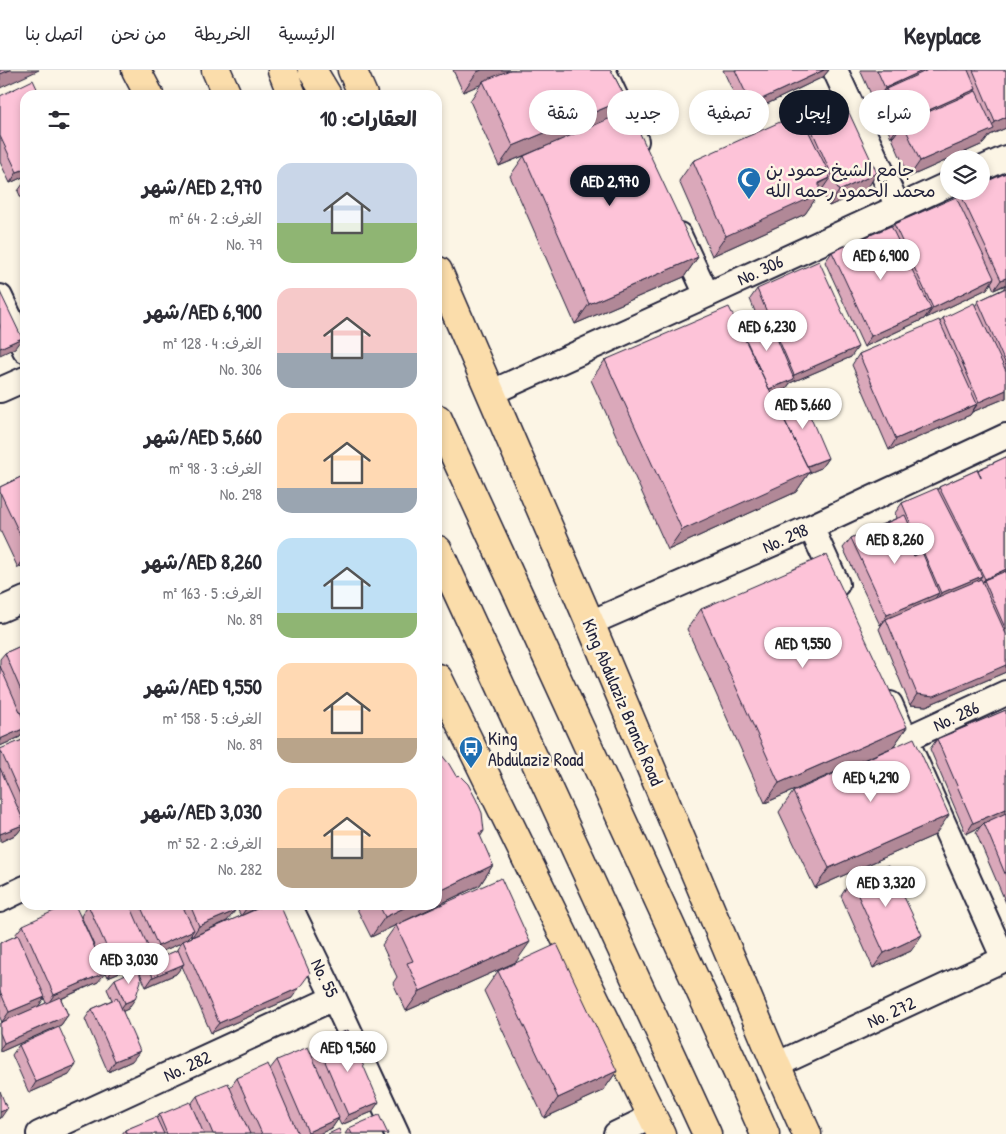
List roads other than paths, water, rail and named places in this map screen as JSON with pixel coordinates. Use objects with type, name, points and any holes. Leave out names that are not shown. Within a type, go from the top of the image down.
[{"type":"main road","points":[[136,70],[146,90]]},
{"type":"main road","points":[[199,70],[206,90]]},
{"type":"main road","points":[[216,70],[225,90]]},
{"type":"main road","points":[[282,70],[290,90]]},
{"type":"main road","points":[[312,70],[324,90]]},
{"type":"main road","points":[[352,70],[361,90]]},
{"type":"main road","name":"King Abdulaziz Branch Road","points":[[442,280],[807,1134]]},
{"type":"main road","points":[[442,292],[460,323]]},
{"type":"main road","points":[[442,428],[765,1134]]},
{"type":"main road","points":[[442,559],[707,1134]]},
{"type":"main road","points":[[442,694],[657,1125]]},
{"type":"main road","points":[[776,1065],[802,1134]]},
{"type":"main road","points":[[687,1091],[687,1134]]},
{"type":"street","points":[[603,70],[644,160]]},
{"type":"street","points":[[835,70],[898,207]]},
{"type":"street","points":[[990,165],[1006,158]]},
{"type":"street","name":"No. 306","points":[[490,392],[940,188]]},
{"type":"street","points":[[670,214],[707,295]]},
{"type":"street","points":[[0,297],[20,339]]},
{"type":"street","points":[[0,390],[20,381]]},
{"type":"street","name":"No. 298","points":[[590,623],[811,526],[1006,436]]},
{"type":"street","points":[[811,526],[847,606]]},
{"type":"street","points":[[0,610],[20,600]]},
{"type":"street","points":[[882,686],[1005,958]]},
{"type":"street","name":"No. 286","points":[[906,739],[1006,692]]},
{"type":"street","points":[[0,900],[20,890]]},
{"type":"street","name":"No. 55","points":[[291,910],[397,1134]]},
{"type":"street","name":"No. 272","points":[[776,1065],[1005,958]]},
{"type":"street","name":"No. 282","points":[[39,1134],[334,998]]},
{"type":"street","points":[[616,1134],[657,1125]]},
{"type":"place","name":"جامع الشيخ حمود بن محمد الحمود رحمه الله","points":[[749,200]]},
{"type":"place","name":"King Abdulaziz Road","points":[[471,769]]}]
